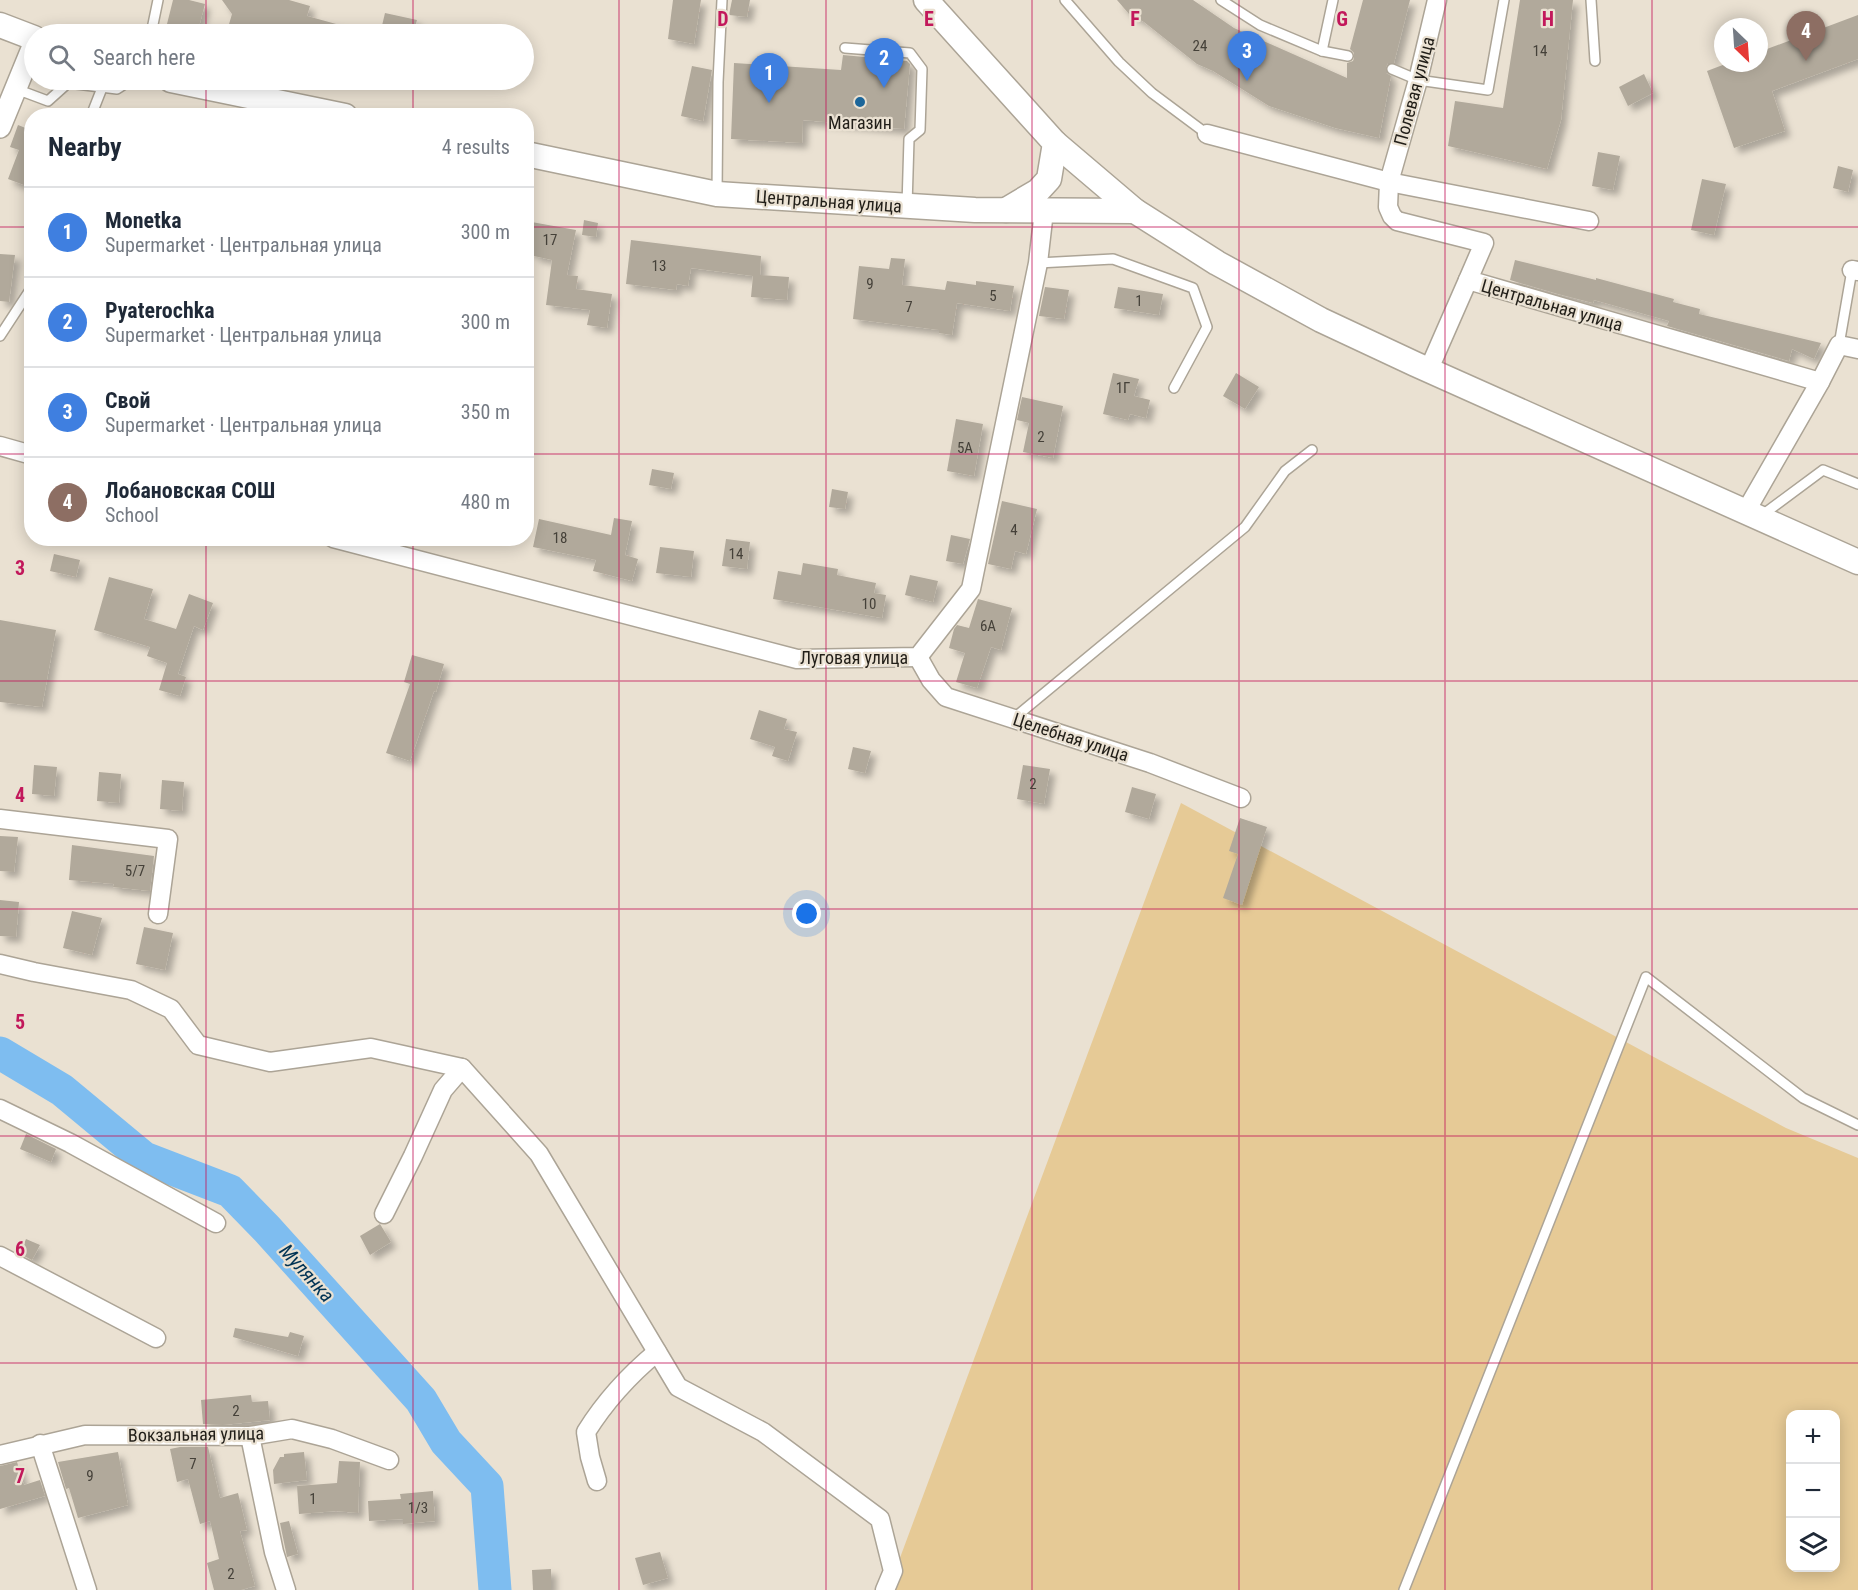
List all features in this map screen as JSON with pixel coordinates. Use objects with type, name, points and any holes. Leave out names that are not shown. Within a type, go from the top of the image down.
[{"type":"main road","points":[[926,0],[1055,143],[1135,211],[1217,263],[1321,320],[1858,562]]},
{"type":"main road","points":[[0,25],[24,34]]},
{"type":"main road","points":[[219,90],[306,108]]},
{"type":"main road","points":[[1006,210],[1038,191],[1049,179],[1055,143]]},
{"type":"main road","name":"Центральная улица","points":[[534,156],[717,194],[907,206],[1044,211],[1135,211]]},
{"type":"street","name":"Полевая улица","points":[[1389,182],[1418,80],[1437,0]]},
{"type":"street","points":[[0,128],[24,69]]},
{"type":"street","points":[[1207,134],[1389,182],[1588,221]]},
{"type":"street","name":"Центральная улица","points":[[1389,182],[1388,207],[1397,221],[1484,243],[1468,280],[1820,382]]},
{"type":"street","name":"Луговая улица","points":[[364,546],[797,659],[918,657],[971,588],[1038,263],[1044,211]]},
{"type":"street","points":[[1429,369],[1468,280]]},
{"type":"street","points":[[1753,514],[1839,345],[1858,349]]},
{"type":"street","points":[[0,446],[24,453]]},
{"type":"street","name":"Целебная улица","points":[[918,657],[931,680],[946,697],[1150,763],[1241,798]]},
{"type":"street","points":[[0,819],[168,839],[158,914]]},
{"type":"street","points":[[0,964],[131,990],[171,1009],[198,1045],[270,1062],[371,1048],[462,1068],[539,1154],[678,1387],[763,1432],[880,1519],[892,1571],[885,1590]]},
{"type":"street","points":[[384,1214],[443,1090],[462,1068]]},
{"type":"street","points":[[0,1109],[70,1143],[216,1223]]},
{"type":"street","points":[[0,1256],[156,1338]]},
{"type":"street","points":[[597,1481],[586,1432],[602,1407],[633,1372],[657,1352]]},
{"type":"street","name":"Вокзальная улица","points":[[0,1455],[85,1435],[250,1436],[292,1429],[332,1439],[389,1460]]},
{"type":"street","points":[[250,1436],[274,1552],[286,1590]]},
{"type":"street","points":[[40,1444],[87,1590]]},
{"type":"lane","points":[[153,24],[158,0]]},
{"type":"lane","points":[[717,194],[718,82],[722,0]]},
{"type":"lane","points":[[1065,0],[1119,63],[1152,93],[1207,134]]},
{"type":"lane","points":[[1221,0],[1260,25],[1322,51],[1348,56]]},
{"type":"lane","points":[[1322,51],[1333,0]]},
{"type":"lane","points":[[1392,69],[1418,80],[1488,90],[1504,0]]},
{"type":"lane","points":[[1591,0],[1595,61]]},
{"type":"lane","points":[[846,48],[910,53],[922,69],[920,130],[909,139],[907,206]]},
{"type":"lane","points":[[16,89],[48,101],[60,90]]},
{"type":"lane","points":[[94,108],[101,90]]},
{"type":"lane","points":[[1038,263],[1113,259],[1192,288],[1206,327],[1174,388]]},
{"type":"lane","points":[[1839,345],[1855,271]]},
{"type":"lane","points":[[0,336],[24,299]]},
{"type":"lane","points":[[1012,719],[1245,527],[1285,471],[1312,450]]},
{"type":"lane","points":[[1753,514],[1823,470],[1858,484]]},
{"type":"lane","points":[[1404,1590],[1647,977],[1803,1098],[1858,1125]]},
{"type":"shaded area","points":[[1181,803],[1786,1128],[1858,1158],[1858,1590],[888,1590]]},
{"type":"building","points":[[173,0],[189,0],[205,4],[200,24],[167,24]]},
{"type":"building","points":[[222,0],[289,0],[310,6],[307,16],[336,24],[229,24],[232,14]]},
{"type":"building","points":[[673,0],[701,0],[694,44],[668,39]]},
{"type":"building","points":[[732,0],[750,0],[747,17],[729,15]]},
{"type":"building","points":[[1117,0],[1193,0],[1234,28],[1347,78],[1347,63],[1353,61],[1354,58],[1354,53],[1350,49],[1363,0],[1410,0],[1394,63],[1388,63],[1386,67],[1386,73],[1391,76],[1379,138],[1335,128],[1269,106],[1213,71],[1197,64],[1144,22],[1129,14]]},
{"type":"building","points":[[1520,0],[1573,0],[1561,120],[1547,169],[1448,146],[1455,101],[1503,108]]},
{"type":"building","points":[[385,13],[417,20],[416,24],[382,24]]},
{"type":"building","points":[[1858,15],[1858,59],[1772,91],[1785,131],[1734,148],[1707,71],[1714,68],[1714,72],[1768,72],[1768,49]]},
{"type":"building","points":[[843,55],[907,61],[910,64],[904,129],[803,120],[802,143],[731,139],[734,63],[841,70]]},
{"type":"building","points":[[692,66],[712,70],[703,121],[681,116]]},
{"type":"building","points":[[1644,74],[1653,93],[1628,106],[1619,87]]},
{"type":"building","points":[[18,125],[24,127],[24,185],[8,179],[19,150],[10,147]]},
{"type":"building","points":[[1598,152],[1620,156],[1613,190],[1592,186]]},
{"type":"building","points":[[1838,166],[1853,170],[1848,192],[1833,188]]},
{"type":"building","points":[[1702,179],[1726,184],[1714,235],[1691,230]]},
{"type":"building","points":[[584,220],[598,223],[596,237],[582,235]]},
{"type":"building","points":[[534,222],[576,230],[567,275],[578,276],[576,289],[612,294],[607,328],[587,325],[590,310],[546,305],[552,260],[534,256]]},
{"type":"building","points":[[631,240],[761,256],[760,275],[789,277],[787,300],[751,297],[753,276],[691,268],[688,286],[677,284],[676,290],[626,284]]},
{"type":"building","points":[[0,254],[15,255],[9,302],[0,301]]},
{"type":"building","points":[[891,258],[905,259],[902,285],[945,290],[947,281],[976,285],[976,281],[1014,286],[1010,311],[957,303],[952,335],[939,333],[939,330],[853,319],[859,266],[889,269]]},
{"type":"building","points":[[1515,260],[1596,280],[1596,278],[1674,299],[1673,302],[1700,309],[1699,314],[1821,343],[1814,359],[1792,349],[1789,361],[1667,326],[1669,321],[1510,280]]},
{"type":"building","points":[[1045,287],[1069,290],[1064,319],[1039,316]]},
{"type":"building","points":[[1118,287],[1163,294],[1159,315],[1114,308]]},
{"type":"building","points":[[1113,373],[1139,379],[1134,396],[1150,400],[1146,418],[1130,414],[1128,420],[1103,414]]},
{"type":"building","points":[[1236,373],[1259,387],[1245,409],[1223,396]]},
{"type":"building","points":[[1022,397],[1063,406],[1053,458],[1023,452],[1029,423],[1017,420]]},
{"type":"building","points":[[956,419],[983,424],[974,476],[947,471]]},
{"type":"building","points":[[652,469],[674,473],[671,489],[649,485]]},
{"type":"building","points":[[832,489],[848,492],[845,509],[829,507]]},
{"type":"building","points":[[1002,501],[1037,509],[1026,554],[1015,551],[1011,569],[988,564]]},
{"type":"building","points":[[614,518],[632,521],[625,555],[638,559],[632,581],[593,571],[596,560],[533,547],[539,519],[611,535]]},
{"type":"building","points":[[951,535],[970,539],[963,564],[946,561]]},
{"type":"building","points":[[726,539],[750,542],[747,569],[722,566]]},
{"type":"building","points":[[660,547],[694,551],[691,577],[656,573]]},
{"type":"building","points":[[54,554],[80,560],[76,577],[50,571]]},
{"type":"building","points":[[803,563],[838,569],[837,575],[876,583],[874,593],[886,595],[882,618],[773,599],[778,571],[801,575]]},
{"type":"building","points":[[910,575],[938,581],[933,602],[905,595]]},
{"type":"building","points":[[109,577],[153,589],[144,619],[176,629],[189,594],[213,603],[203,630],[194,626],[178,674],[186,677],[180,696],[159,690],[167,663],[147,656],[150,647],[94,630]]},
{"type":"building","points":[[978,599],[1012,608],[1001,650],[991,647],[977,688],[956,682],[965,653],[949,648],[957,625],[969,628]]},
{"type":"building","points":[[0,620],[56,630],[42,707],[0,702]]},
{"type":"building","points":[[412,655],[444,664],[410,761],[386,753],[410,684],[404,682]]},
{"type":"building","points":[[759,710],[787,719],[784,729],[797,732],[788,761],[772,756],[775,747],[750,739]]},
{"type":"building","points":[[853,747],[871,751],[865,773],[848,769]]},
{"type":"building","points":[[34,765],[57,767],[54,796],[32,794]]},
{"type":"building","points":[[1023,765],[1050,769],[1044,804],[1017,799]]},
{"type":"building","points":[[99,772],[121,774],[119,803],[97,801]]},
{"type":"building","points":[[162,780],[184,782],[182,811],[160,809]]},
{"type":"building","points":[[1132,787],[1156,794],[1149,819],[1125,812]]},
{"type":"building","points":[[1240,818],[1267,827],[1242,905],[1223,898],[1238,854],[1229,851]]},
{"type":"building","points":[[0,836],[18,837],[14,872],[0,871]]},
{"type":"building","points":[[72,845],[154,856],[150,891],[113,887],[114,884],[69,880]]},
{"type":"building","points":[[0,900],[19,902],[16,937],[0,936]]},
{"type":"building","points":[[72,911],[102,918],[92,955],[63,948]]},
{"type":"building","points":[[144,927],[173,933],[165,970],[136,964]]},
{"type":"building","points":[[26,1134],[56,1149],[51,1162],[20,1149]]},
{"type":"building","points":[[380,1224],[391,1242],[370,1255],[360,1236]]},
{"type":"building","points":[[26,1239],[40,1245],[32,1260],[20,1254]]},
{"type":"building","points":[[235,1328],[288,1337],[290,1332],[304,1336],[298,1356],[233,1337]]},
{"type":"building","points":[[251,1395],[252,1402],[268,1401],[270,1420],[223,1425],[203,1424],[201,1400]]},
{"type":"building","points":[[208,1447],[220,1498],[238,1493],[247,1530],[240,1531],[255,1586],[241,1590],[214,1590],[207,1563],[219,1559],[210,1521],[200,1524],[188,1479],[177,1482],[170,1449]]},
{"type":"building","points":[[118,1452],[128,1505],[78,1518],[58,1462]]},
{"type":"building","points":[[304,1452],[307,1480],[274,1484],[273,1470],[280,1457],[284,1457],[284,1454]]},
{"type":"building","points":[[339,1461],[360,1462],[358,1513],[336,1511],[299,1514],[297,1486],[337,1483]]},
{"type":"building","points":[[17,1462],[24,1485],[40,1480],[45,1496],[0,1509],[0,1466]]},
{"type":"building","points":[[433,1491],[435,1521],[403,1524],[403,1519],[369,1521],[368,1501],[401,1499],[400,1494]]},
{"type":"building","points":[[289,1521],[298,1554],[287,1557],[280,1523]]},
{"type":"building","points":[[660,1552],[668,1578],[643,1585],[635,1558]]},
{"type":"building","points":[[551,1569],[551,1590],[533,1590],[532,1570]]},
{"type":"waterway","name":"Мулянка","points":[[0,1053],[62,1090],[144,1158],[230,1191],[267,1229],[421,1400],[446,1442],[487,1486],[495,1590]]},
{"type":"place","name":"Лобановская СОШ","points":[[1806,61]]},
{"type":"place","name":"Свой","points":[[1247,81]]},
{"type":"place","name":"Pyaterochka","points":[[884,88]]},
{"type":"place","name":"Магазин","points":[[860,102]]},
{"type":"place","name":"Monetka","points":[[769,103]]}]
